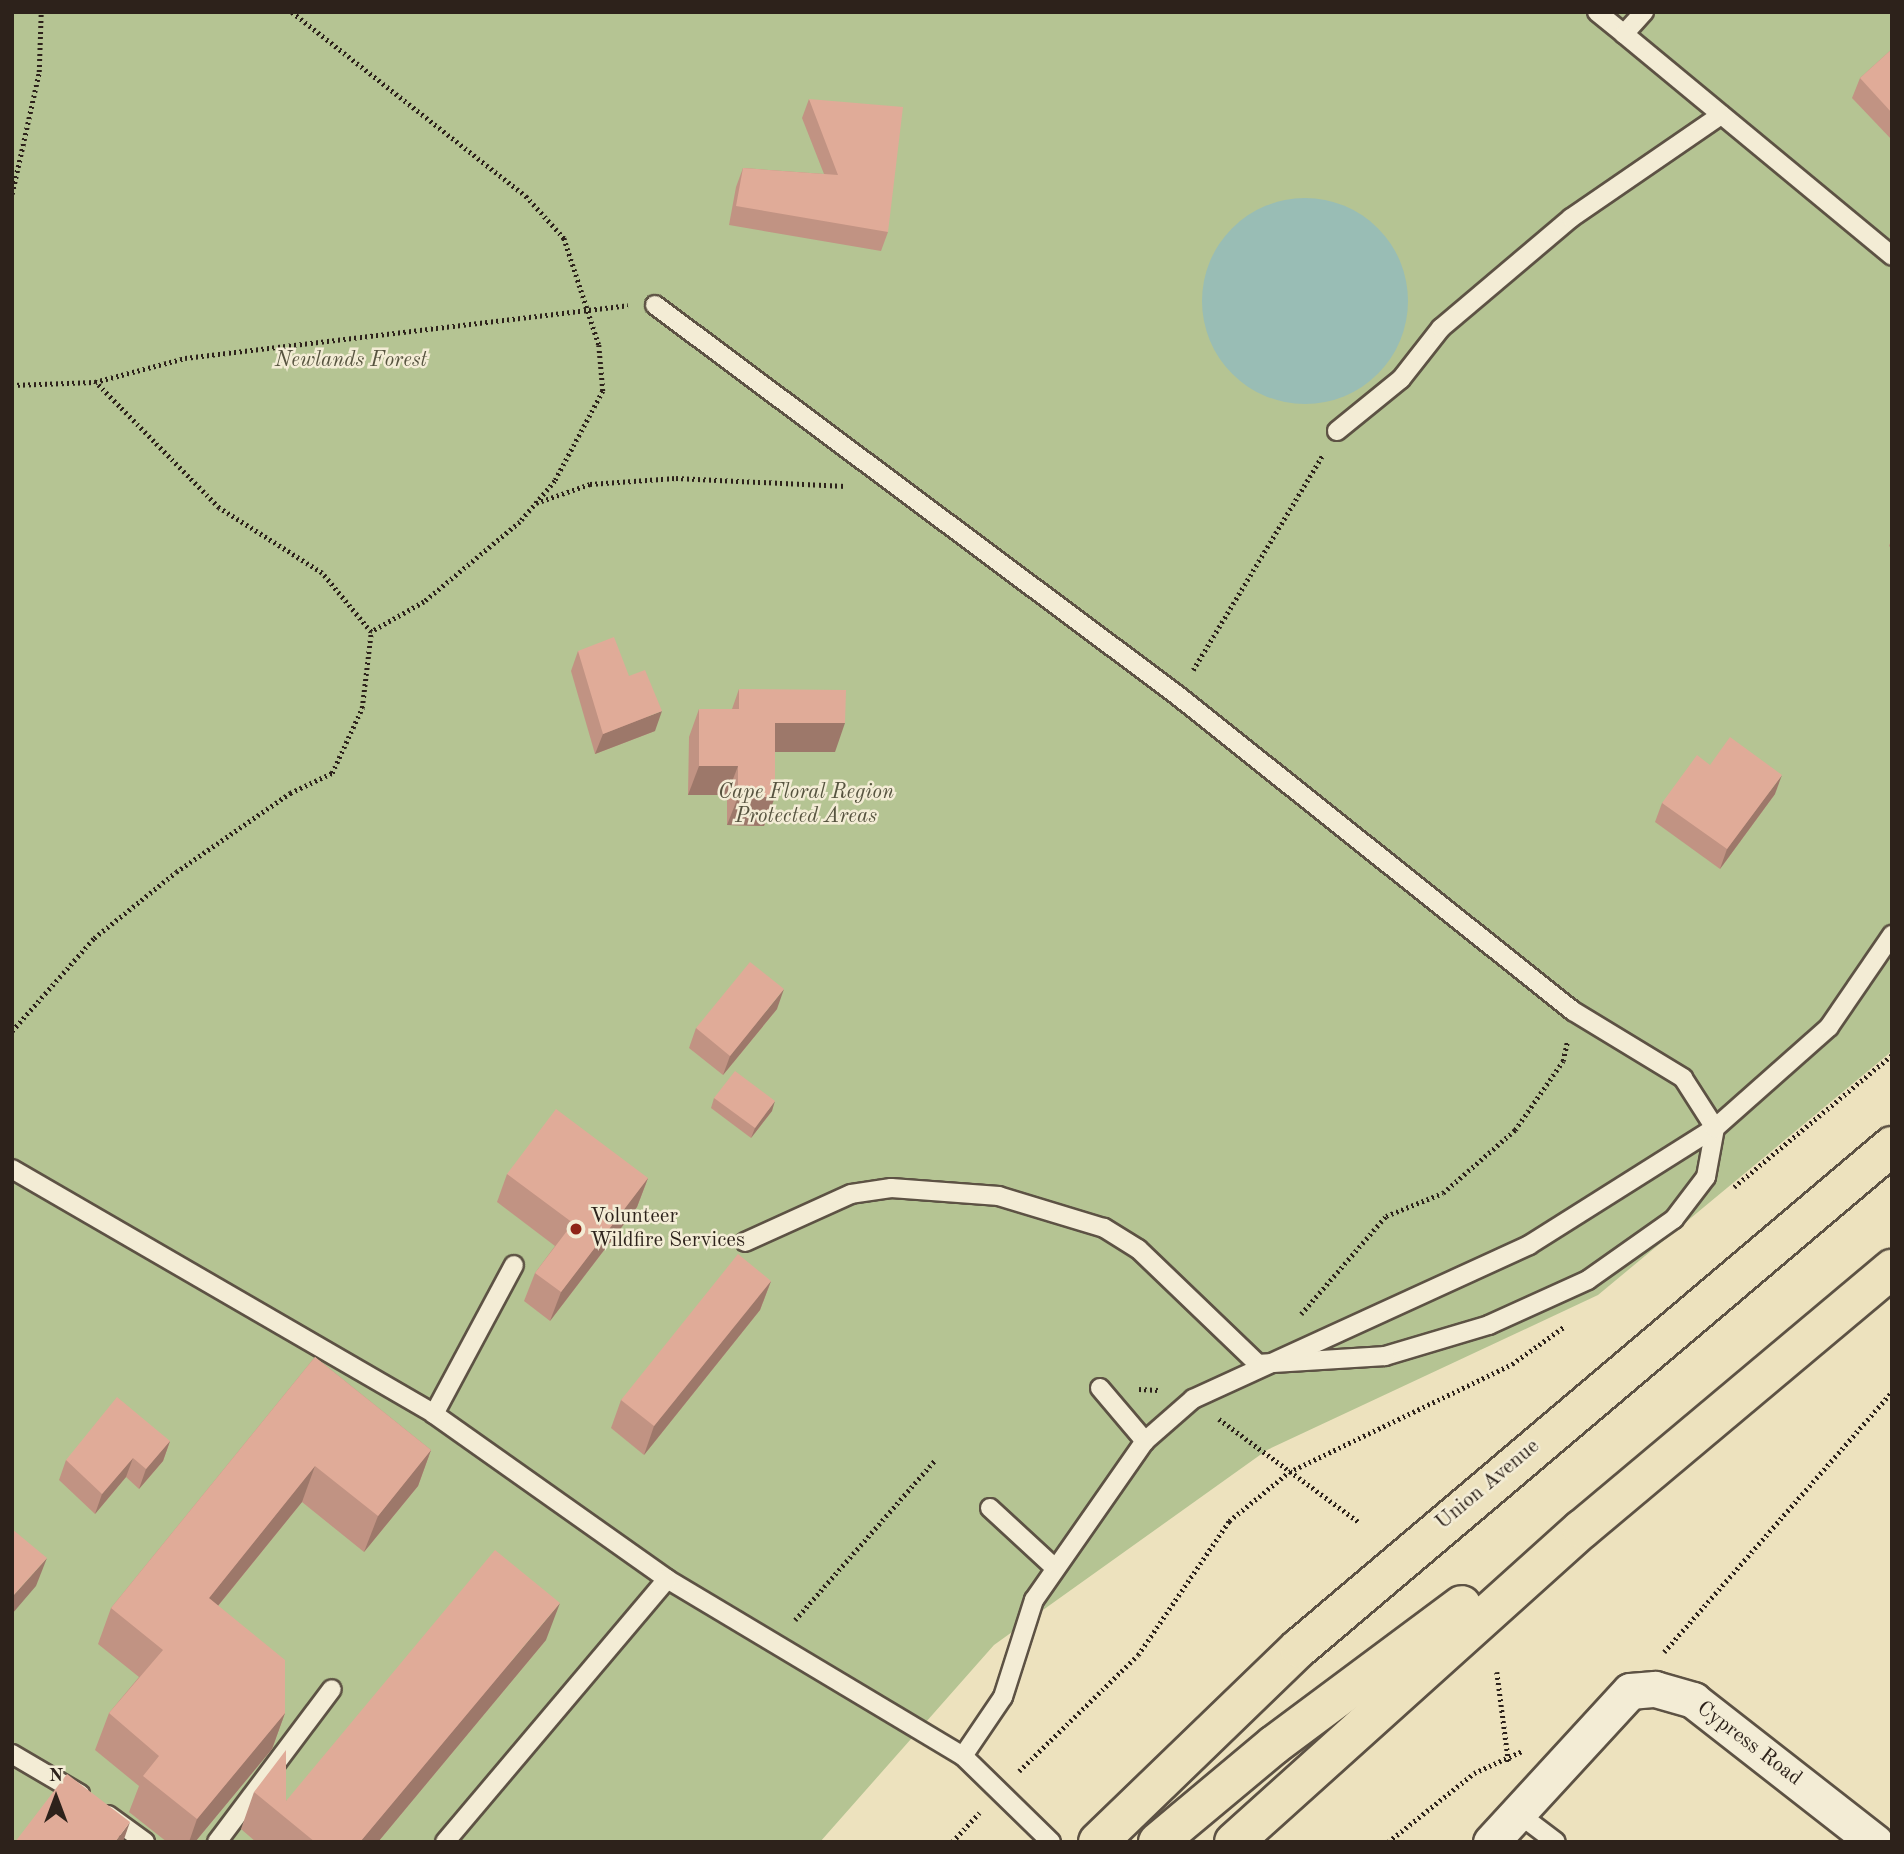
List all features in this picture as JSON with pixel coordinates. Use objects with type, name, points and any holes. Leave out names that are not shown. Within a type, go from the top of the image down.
[{"type":"highway","name":"Union Avenue","points":[[1098,1842],[1299,1648],[1892,1146]]},
{"type":"highway","points":[[1234,1842],[1583,1529],[1892,1269]]},
{"type":"highway","points":[[1158,1842],[1274,1745],[1504,1574],[1583,1529]]},
{"type":"street","name":"Cypress Road","points":[[1630,1691],[1655,1689],[1693,1700],[1875,1842]]},
{"type":"street","points":[[1491,1842],[1515,1811],[1583,1737],[1630,1691]]},
{"type":"lane","points":[[1597,12],[1892,256]]},
{"type":"lane","points":[[1624,34],[1644,12]]},
{"type":"lane","points":[[1337,432],[1401,379],[1441,328],[1571,218],[1721,116]]},
{"type":"lane","points":[[655,305],[1177,695],[1573,1011],[1683,1078],[1715,1128],[1706,1177],[1674,1219],[1588,1280],[1489,1325],[1385,1356],[1258,1364],[1138,1249],[1104,1228],[999,1196],[891,1188],[851,1194],[745,1242]]},
{"type":"lane","points":[[963,1756],[1003,1697],[1019,1638],[1054,1567],[1145,1441],[1193,1399],[1258,1364],[1529,1245],[1715,1128],[1829,1027],[1892,935]]},
{"type":"lane","points":[[17,1180],[435,1414],[667,1579],[771,1647],[963,1756],[1051,1842]]},
{"type":"lane","points":[[435,1414],[514,1265]]},
{"type":"lane","points":[[1100,1388],[1145,1441]]},
{"type":"lane","points":[[990,1508],[1054,1567]]},
{"type":"lane","points":[[445,1842],[667,1579]]},
{"type":"lane","points":[[216,1842],[332,1689]]},
{"type":"lane","points":[[12,1754],[52,1773],[145,1842]]},
{"type":"lane","points":[[1515,1811],[1556,1842]]},
{"type":"path","points":[[12,194],[39,72],[41,12]]},
{"type":"path","points":[[292,12],[526,195],[564,238],[588,305],[603,391],[582,439],[536,503],[424,602],[371,632]]},
{"type":"path","points":[[12,385],[96,382],[185,358],[588,305],[655,305]]},
{"type":"path","points":[[12,1031],[115,922],[290,793],[332,773],[362,708],[371,632],[322,573],[219,508],[96,382]]},
{"type":"path","points":[[1177,695],[1337,432]]},
{"type":"path","points":[[536,503],[590,484],[676,478],[904,491]]},
{"type":"path","points":[[1258,1364],[1386,1216],[1443,1193],[1515,1130],[1563,1061],[1573,1011]]},
{"type":"path","points":[[1726,1194],[1892,1055]]},
{"type":"path","points":[[952,1842],[1000,1790],[1138,1655],[1229,1521],[1289,1472],[1512,1364],[1569,1323]]},
{"type":"path","points":[[1630,1691],[1892,1392]]},
{"type":"path","points":[[771,1647],[935,1460]]},
{"type":"path","points":[[1289,1472],[1360,1523]]},
{"type":"path","points":[[1497,1672],[1515,1811]]},
{"type":"path","points":[[1388,1842],[1507,1754],[1583,1737]]},
{"type":"green space","name":"Cape Floral Region Protected Areas","points":[[12,12],[1892,12],[1892,1051],[1598,1295],[1267,1450],[994,1645],[820,1842],[12,1842]]},
{"type":"water","points":[[1305,198],[1344,206],[1362,215],[1378,228],[1391,244],[1400,262],[1408,301],[1400,340],[1391,358],[1378,374],[1362,387],[1344,396],[1305,404],[1266,396],[1248,387],[1232,374],[1219,358],[1210,340],[1202,301],[1210,262],[1219,244],[1232,228],[1248,215],[1266,206]]},
{"type":"building","points":[[1892,49],[1892,113],[1860,78]]},
{"type":"building","points":[[809,99],[903,107],[888,232],[736,206],[743,168],[838,175]]},
{"type":"building","points":[[614,637],[629,676],[645,670],[662,711],[603,734],[578,651]]},
{"type":"building","points":[[739,689],[846,690],[845,723],[775,723],[775,797],[738,797],[738,766],[699,766],[699,709],[739,709]]},
{"type":"building","points":[[1730,737],[1782,775],[1727,849],[1662,803],[1697,755],[1710,765]]},
{"type":"building","points":[[750,962],[784,989],[730,1056],[696,1028]]},
{"type":"building","points":[[735,1071],[775,1101],[755,1128],[714,1098]]},
{"type":"building","name":"Volunteer Wildfire Services","points":[[556,1109],[648,1178],[561,1292],[535,1273],[573,1223],[507,1174]]},
{"type":"building","points":[[738,1254],[771,1281],[654,1426],[621,1400]]},
{"type":"building","points":[[315,1357],[431,1450],[378,1516],[315,1466],[209,1598],[285,1660],[285,1713],[197,1819],[143,1776],[159,1756],[109,1713],[163,1650],[111,1608]]},
{"type":"building","points":[[117,1397],[170,1441],[146,1469],[133,1458],[102,1494],[66,1460]]},
{"type":"building","points":[[12,1529],[47,1558],[12,1597]]},
{"type":"building","points":[[495,1550],[560,1603],[360,1842],[315,1842],[254,1792],[286,1750],[286,1801]]},
{"type":"building","points":[[67,1774],[130,1822],[115,1842],[15,1842]]},
{"type":"place","name":"Volunteer Wildfire Services","points":[[576,1229]]},
{"type":"park label","name":"Newlands Forest","points":[[351,361]]}]
